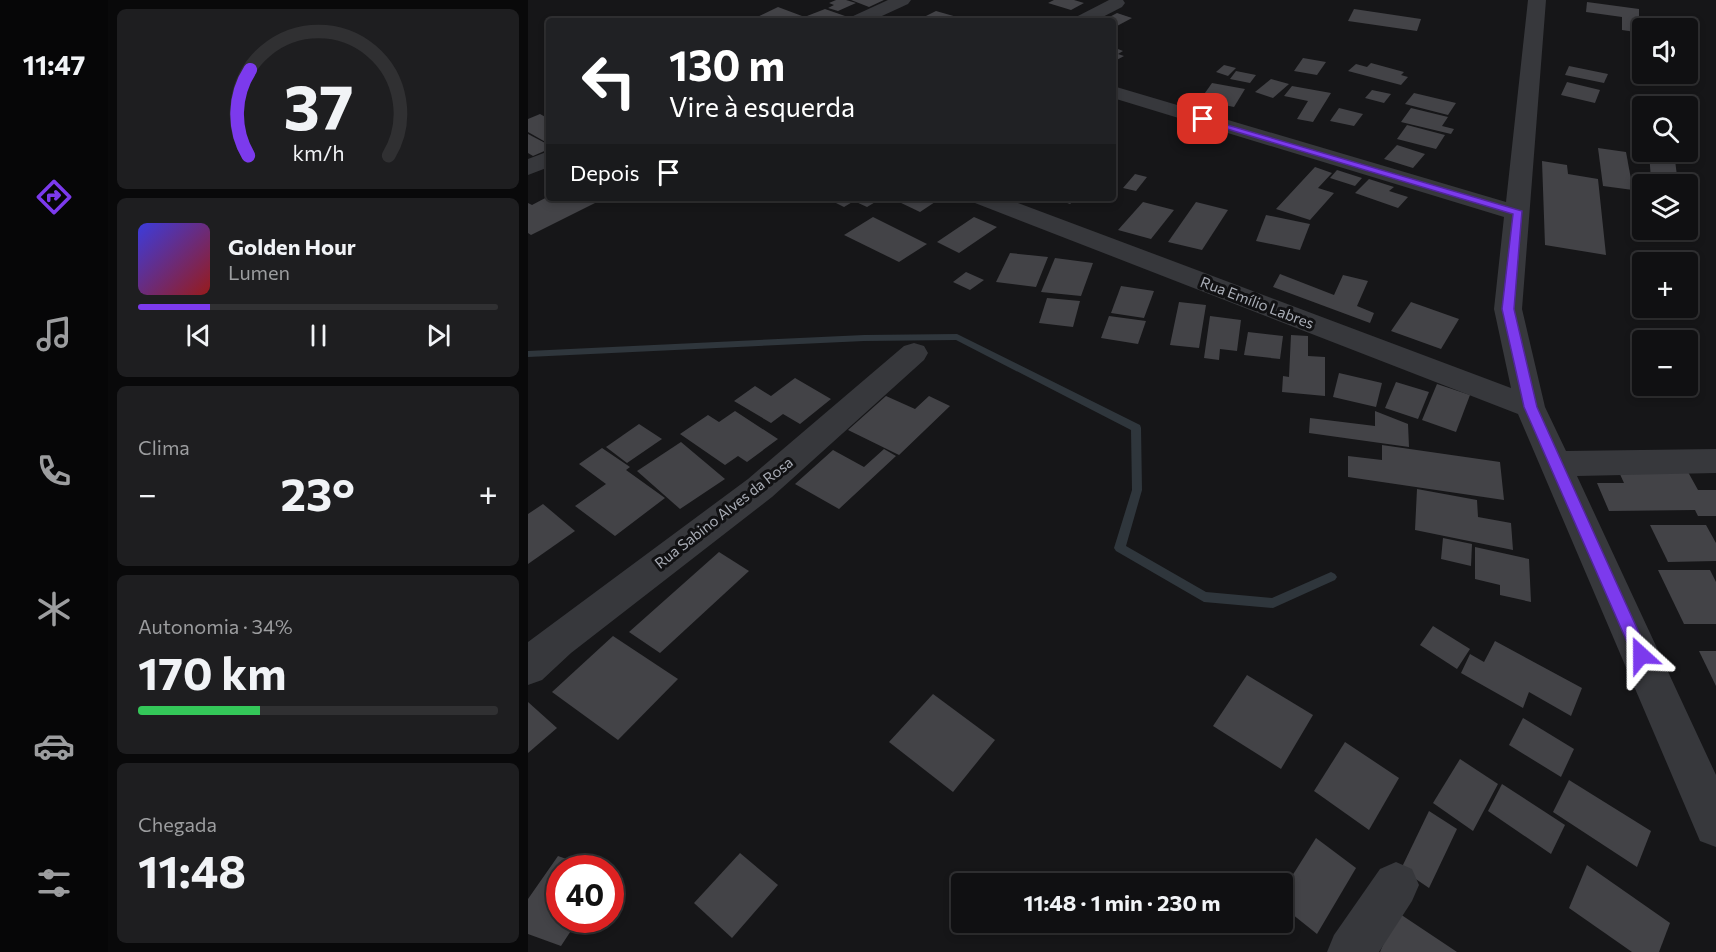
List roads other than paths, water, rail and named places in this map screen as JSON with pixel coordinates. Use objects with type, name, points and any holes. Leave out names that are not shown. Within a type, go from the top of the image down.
[{"type":"street","points":[[871,18],[903,0]]},
{"type":"street","points":[[1537,0],[1508,309],[1530,407],[1716,825]]},
{"type":"street","points":[[1088,18],[1116,3]]},
{"type":"street","points":[[1116,93],[1518,213]]},
{"type":"street","points":[[528,168],[546,159]]},
{"type":"street","name":"Rua Emílio Labres","points":[[991,201],[1530,407]]},
{"type":"street","name":"Rua Sabino Alves da Rosa","points":[[528,667],[557,641],[760,488],[914,353]]},
{"type":"street","points":[[1556,464],[1716,461]]},
{"type":"street","points":[[1351,952],[1396,885]]},
{"type":"waterway","points":[[528,354],[864,338],[957,337],[1136,428],[1137,490],[1120,548],[1204,597],[1273,603],[1331,577]]}]
